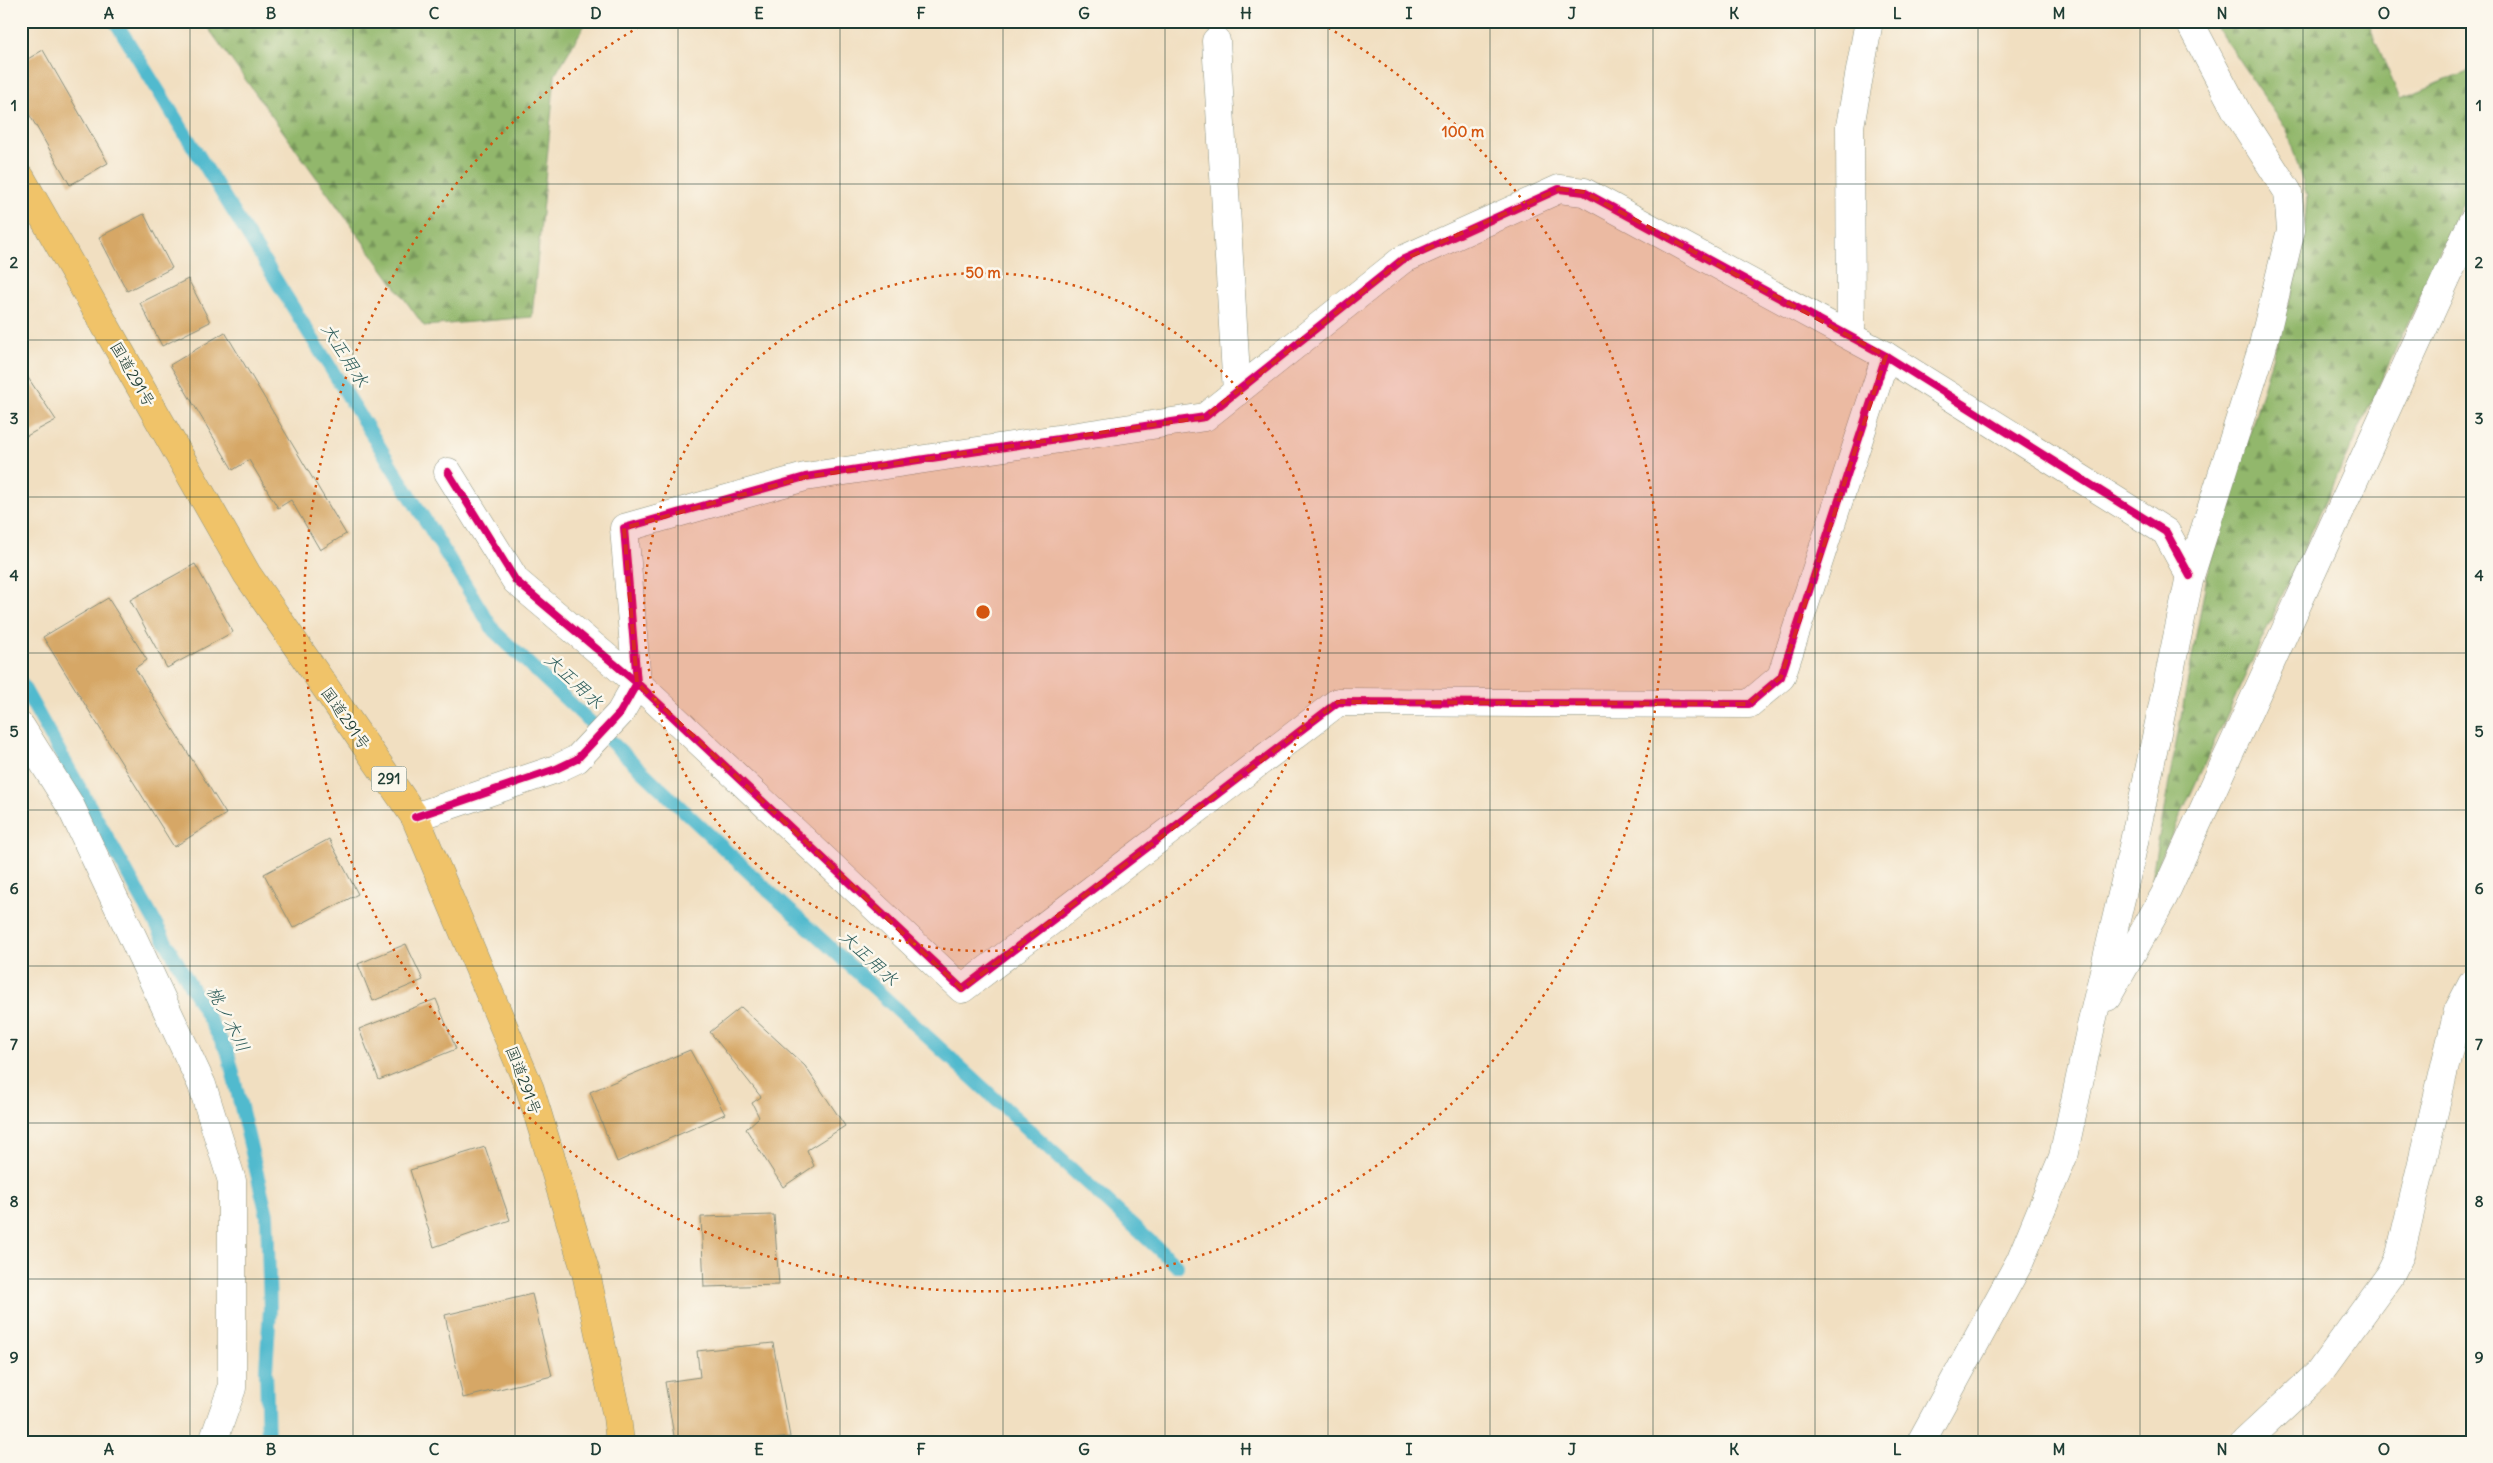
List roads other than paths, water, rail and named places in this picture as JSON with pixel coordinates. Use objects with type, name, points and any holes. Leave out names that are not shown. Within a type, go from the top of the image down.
[{"type":"highway","name":"国道291号","points":[[21,178],[247,574],[415,817],[530,1089],[586,1273],[617,1417],[620,1442]]},
{"type":"street","points":[[1851,336],[1850,126],[1868,21]]},
{"type":"street","points":[[1921,1442],[2020,1261],[2063,1157],[2091,1026],[2131,856],[2190,576],[2262,349],[2291,230],[2288,192],[2238,114],[2189,21]]},
{"type":"street","points":[[1216,41],[1237,392]]},
{"type":"street","points":[[415,817],[556,769],[576,759],[620,713],[637,683],[624,528],[805,477],[1204,417],[1402,260],[1559,188],[1584,192],[1886,356],[2166,532],[2190,576]]},
{"type":"street","points":[[2091,1026],[2164,896],[2472,222]]},
{"type":"street","points":[[448,472],[516,581],[637,683],[962,989],[1338,702],[1749,704],[1782,677],[1886,356]]},
{"type":"street","points":[[21,727],[70,805],[202,1085],[232,1181],[232,1388],[213,1442]]},
{"type":"street","points":[[2245,1442],[2319,1373],[2390,1276],[2400,1255],[2458,1011],[2472,984]]},
{"type":"waterway","name":"大正用水","points":[[115,21],[494,631],[773,895],[1177,1266]]},
{"type":"waterway","name":"桃ノ木川","points":[[21,683],[228,1053],[267,1215],[270,1309],[266,1370],[268,1442]]}]
